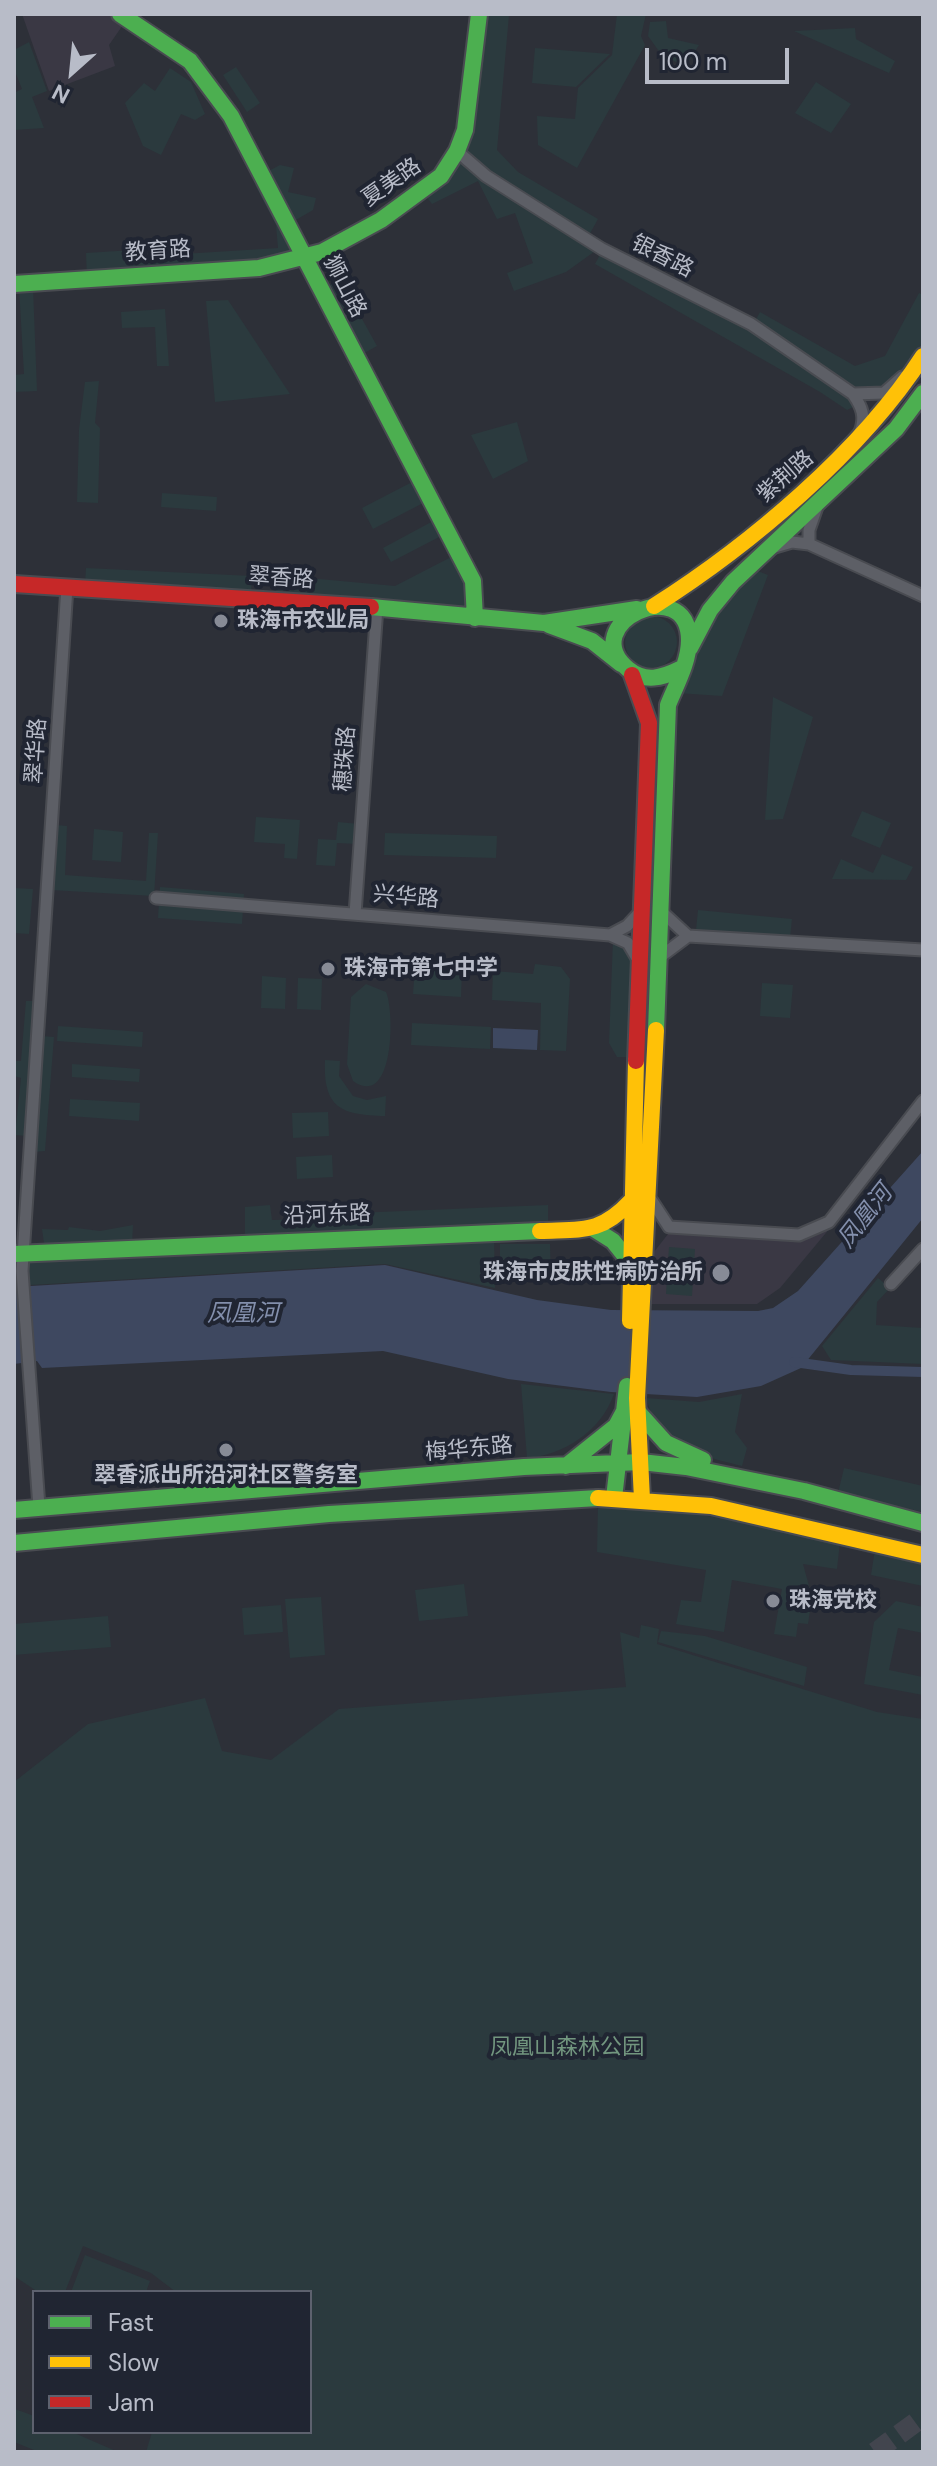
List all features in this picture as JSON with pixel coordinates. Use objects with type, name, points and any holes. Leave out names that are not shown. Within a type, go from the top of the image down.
[{"type":"main road","name":"狮山路","points":[[120,14],[190,61],[231,116],[473,581],[475,618]]},
{"type":"main road","name":"夏美路","points":[[303,258],[322,252],[381,220],[441,176],[457,151],[465,130],[479,14]]},
{"type":"main road","name":"教育路","points":[[14,284],[259,268],[303,258]]},
{"type":"main road","name":"紫荆路","points":[[645,608],[724,559],[855,444],[893,401],[921,359]]},
{"type":"main road","name":"紫荆路","points":[[690,648],[710,610],[733,582],[896,429],[923,393]]},
{"type":"main road","name":"翠香路","points":[[14,584],[377,607],[544,623]]},
{"type":"main road","points":[[636,1306],[629,1261],[649,723],[615,639],[626,617],[645,608]]},
{"type":"main road","points":[[544,623],[645,608],[676,615],[689,635],[690,648],[668,705],[650,1198],[636,1306],[632,1404],[641,1462],[642,1499]]},
{"type":"main road","points":[[544,623],[592,641],[627,669],[655,680],[669,677],[680,669]]},
{"type":"main road","points":[[594,1229],[611,1222],[631,1201]]},
{"type":"main road","points":[[594,1229],[613,1241],[629,1261]]},
{"type":"main road","name":"沿河东路","points":[[19,1253],[594,1229],[648,1230]]},
{"type":"main road","points":[[614,1498],[617,1462],[632,1404]]},
{"type":"main road","points":[[566,1466],[616,1426],[632,1404]]},
{"type":"main road","points":[[632,1404],[647,1425],[672,1450],[743,1471],[777,1486]]},
{"type":"main road","name":"梅华东路","points":[[14,1510],[641,1462],[686,1467],[777,1486],[923,1523]]},
{"type":"main road","points":[[14,1543],[329,1514],[567,1498],[614,1498],[711,1506],[923,1555]]},
{"type":"street","name":"银香路","points":[[457,151],[486,176],[602,249],[751,324],[853,394]]},
{"type":"street","points":[[855,444],[864,422],[861,407],[853,394],[884,393],[921,359]]},
{"type":"street","points":[[809,544],[809,530],[819,503]]},
{"type":"street","points":[[769,548],[792,542],[809,544],[923,596]]},
{"type":"street","name":"翠华路","points":[[39,1507],[19,1253],[67,587]]},
{"type":"street","name":"穗珠路","points":[[355,914],[377,607]]},
{"type":"street","name":"兴华路","points":[[156,898],[610,935]]},
{"type":"street","points":[[610,935],[627,926],[643,909]]},
{"type":"street","points":[[662,912],[688,936],[923,950]]},
{"type":"street","points":[[610,935],[628,943],[640,964]]},
{"type":"street","points":[[660,957],[688,936]]},
{"type":"street","points":[[648,1230],[669,1227],[799,1235],[814,1232],[829,1222],[923,1101]]},
{"type":"street","points":[[650,1198],[669,1227]]},
{"type":"street","points":[[891,1284],[923,1249]]},
{"type":"shaded area","points":[[22,14],[120,14],[127,19],[109,45],[115,66],[49,91]]},
{"type":"shaded area","name":"珠海市皮肤性病防治所","points":[[835,1222],[780,1288],[757,1304],[647,1304],[650,1257],[672,1229],[799,1237]]},
{"type":"green space","points":[[617,14],[646,14],[641,36],[645,45],[577,168],[538,145],[537,116],[575,119],[578,88],[612,55]]},
{"type":"green space","points":[[509,15],[497,150],[518,172],[598,219],[588,237],[488,175],[460,150],[480,16]]},
{"type":"green space","points":[[666,21],[668,38],[699,45],[685,67],[661,54],[648,36],[650,22]]},
{"type":"green space","points":[[855,28],[856,39],[895,61],[889,73],[794,31]]},
{"type":"green space","points":[[29,42],[47,91],[32,97],[44,128],[14,130],[14,93],[22,89],[14,69],[14,50]]},
{"type":"green space","points":[[535,48],[610,54],[576,87],[532,83]]},
{"type":"green space","points":[[236,67],[260,103],[247,112],[223,75]]},
{"type":"green space","points":[[170,68],[191,82],[205,114],[195,120],[181,114],[161,155],[143,146],[125,103],[144,83],[155,91]]},
{"type":"green space","points":[[816,82],[851,104],[831,133],[795,113]]},
{"type":"green space","points":[[458,154],[598,249],[566,272],[514,291],[507,273],[533,263],[515,213],[497,219],[478,181],[432,204],[423,192]]},
{"type":"green space","points":[[280,165],[294,168],[288,192],[316,198],[313,210],[289,224],[263,174]]},
{"type":"green space","points":[[261,182],[300,256],[87,277],[86,253],[133,250],[134,257],[278,248],[276,225],[255,185]]},
{"type":"green space","points":[[602,251],[749,326],[851,396],[857,405],[847,410],[595,264]]},
{"type":"green space","points":[[340,279],[377,346],[359,356],[323,289]]},
{"type":"green space","points":[[19,287],[33,287],[37,391],[14,392],[14,375],[24,374]]},
{"type":"green space","points":[[919,293],[923,295],[923,350],[917,361],[883,390],[854,391],[754,323],[760,312],[855,366],[885,356]]},
{"type":"green space","points":[[228,300],[290,394],[215,402],[206,301]]},
{"type":"green space","points":[[165,309],[169,366],[157,366],[155,327],[122,328],[121,312]]},
{"type":"green space","points":[[99,381],[95,423],[100,428],[98,503],[77,502],[79,430],[85,382]]},
{"type":"green space","points":[[517,422],[528,461],[493,479],[471,435]]},
{"type":"green space","points":[[416,480],[427,501],[373,529],[362,508]]},
{"type":"green space","points":[[162,493],[217,497],[216,511],[161,507]]},
{"type":"green space","points":[[435,520],[443,535],[391,562],[383,548]]},
{"type":"green space","points":[[455,555],[468,582],[471,614],[275,599],[276,575],[395,586]]},
{"type":"green space","points":[[86,568],[252,576],[251,596],[85,585]]},
{"type":"green space","points":[[755,570],[768,575],[722,696],[677,693],[716,613]]},
{"type":"green space","points":[[651,616],[670,623],[677,642],[670,661],[651,668],[632,661],[625,642],[632,623]]},
{"type":"green space","points":[[773,697],[813,717],[783,819],[765,820]]},
{"type":"green space","points":[[862,811],[891,823],[880,848],[851,836]]},
{"type":"green space","points":[[256,817],[300,820],[297,859],[284,858],[285,844],[254,842]]},
{"type":"green space","points":[[338,822],[359,824],[358,844],[337,843],[335,866],[316,865],[318,839],[336,840]]},
{"type":"green space","points":[[56,825],[67,826],[65,875],[146,881],[149,833],[158,833],[154,896],[51,890]]},
{"type":"green space","points":[[94,829],[123,832],[121,862],[92,860]]},
{"type":"green space","points":[[385,833],[497,836],[496,858],[384,855]]},
{"type":"green space","points":[[882,854],[913,867],[906,880],[832,879],[841,859],[873,873]]},
{"type":"green space","points":[[160,887],[244,894],[242,924],[158,918]]},
{"type":"green space","points":[[14,888],[33,889],[29,934],[14,933]]},
{"type":"green space","points":[[698,910],[792,919],[790,938],[696,930]]},
{"type":"green space","points":[[613,939],[626,946],[638,966],[634,1057],[617,1057],[609,1043]]},
{"type":"green space","points":[[535,964],[561,967],[570,979],[566,1051],[540,1050],[541,1003],[492,1000],[493,971],[533,974]]},
{"type":"green space","points":[[415,966],[462,969],[461,997],[413,994]]},
{"type":"green space","points":[[262,976],[286,978],[285,1009],[261,1008]]},
{"type":"green space","points":[[298,978],[322,979],[321,1010],[297,1009]]},
{"type":"green space","points":[[762,983],[793,985],[790,1018],[760,1016]]},
{"type":"green space","points":[[366,984],[386,992],[390,1018],[384,1071],[377,1082],[367,1086],[353,1081],[347,1064],[351,997]]},
{"type":"green space","points":[[26,1001],[38,1001],[27,1136],[15,1135],[21,1078],[14,1076],[14,1061],[21,1061]]},
{"type":"green space","points":[[412,1023],[491,1027],[490,1049],[411,1045]]},
{"type":"green space","points":[[58,1026],[143,1032],[142,1047],[57,1041]]},
{"type":"green space","points":[[41,1036],[54,1037],[45,1151],[33,1152]]},
{"type":"green space","points":[[325,1060],[340,1061],[339,1076],[353,1096],[367,1100],[386,1096],[385,1116],[357,1114],[338,1106],[327,1089]]},
{"type":"green space","points":[[72,1064],[140,1069],[139,1082],[72,1077]]},
{"type":"green space","points":[[70,1099],[140,1103],[139,1121],[69,1116]]},
{"type":"green space","points":[[328,1112],[329,1136],[293,1138],[292,1113]]},
{"type":"green space","points":[[332,1155],[333,1177],[297,1179],[296,1157]]},
{"type":"green space","points":[[355,1203],[356,1213],[548,1205],[548,1228],[245,1240],[245,1207],[270,1205],[272,1220],[304,1219],[304,1204]]},
{"type":"green space","points":[[133,1225],[132,1245],[45,1250],[42,1229],[68,1230],[69,1227],[100,1231]]},
{"type":"green space","points":[[494,1235],[495,1288],[385,1264],[14,1286],[14,1255]]},
{"type":"green space","points":[[500,1244],[550,1244],[551,1280],[500,1280]]},
{"type":"green space","points":[[669,1247],[695,1249],[692,1296],[666,1294]]},
{"type":"green space","points":[[878,1278],[890,1288],[877,1302],[876,1325],[923,1328],[923,1364],[831,1360],[822,1346]]},
{"type":"green space","points":[[521,1384],[614,1394],[600,1419],[580,1439],[554,1452],[527,1458]]},
{"type":"green space","points":[[742,1394],[735,1432],[747,1448],[742,1466],[682,1447],[661,1428],[646,1398],[699,1402]]},
{"type":"green space","points":[[844,1468],[923,1486],[923,1512],[838,1493]]},
{"type":"green space","points":[[642,1503],[840,1542],[837,1569],[803,1564],[812,1597],[808,1624],[798,1623],[796,1637],[774,1634],[782,1589],[732,1580],[724,1632],[676,1624],[681,1600],[701,1602],[706,1570],[597,1552],[598,1505]]},
{"type":"green space","points":[[875,1549],[923,1559],[923,1586],[871,1575]]},
{"type":"green space","points":[[464,1584],[468,1616],[419,1621],[415,1590]]},
{"type":"green space","points":[[321,1597],[325,1655],[290,1658],[285,1599]]},
{"type":"green space","points":[[896,1601],[923,1607],[923,1633],[898,1628],[889,1670],[923,1677],[923,1695],[864,1684],[874,1622]]},
{"type":"green space","points":[[281,1605],[283,1632],[244,1635],[242,1608]]},
{"type":"green space","points":[[108,1616],[111,1647],[14,1655],[14,1624]]},
{"type":"green space","name":"凤凰山森林公园","points":[[641,1625],[659,1629],[657,1644],[877,1712],[923,1719],[923,2452],[146,2452],[151,2434],[312,2434],[312,2290],[173,2290],[151,2273],[83,2246],[66,2290],[35,2290],[14,2276],[14,1782],[88,1724],[205,1698],[222,1751],[271,1760],[339,1709],[626,1687],[620,1632],[639,1638]]},
{"type":"green space","points":[[661,1631],[705,1636],[807,1667],[804,1686],[658,1642]]},
{"type":"green space","points":[[85,2255],[150,2281],[147,2290],[72,2290]]},
{"type":"green space","points":[[15,2409],[32,2415],[32,2434],[77,2434],[118,2452],[39,2452],[14,2442]]},
{"type":"water","points":[[493,1028],[538,1030],[537,1050],[493,1048]]},
{"type":"water","name":"凤凰河","points":[[923,1151],[923,1218],[801,1368],[761,1386],[697,1397],[611,1392],[508,1379],[383,1351],[42,1368],[37,1361],[14,1364],[14,1287],[385,1265],[537,1300],[611,1310],[758,1311],[773,1308],[798,1291]]},
{"type":"waterway","points":[[794,1362],[851,1370],[923,1372]]},
{"type":"tunnel","points":[[875,2452],[923,2417]]},
{"type":"traffic: fast","points":[[120,14],[190,61],[231,116],[473,581],[475,618]]},
{"type":"traffic: fast","points":[[14,284],[259,268],[322,252],[381,220],[441,176],[457,151],[465,130],[479,14]]},
{"type":"traffic: fast","points":[[690,648],[710,610],[733,582],[896,429],[923,393]]},
{"type":"traffic: fast","points":[[371,607],[544,623],[637,609]]},
{"type":"traffic: fast","points":[[656,1030],[668,705],[684,665],[689,640],[684,620],[671,609],[655,607],[638,612],[623,622],[615,636],[615,652],[628,669],[647,678],[680,669]]},
{"type":"traffic: fast","points":[[549,625],[592,641],[621,664]]},
{"type":"traffic: fast","points":[[594,1229],[613,1241],[629,1261]]},
{"type":"traffic: fast","points":[[14,1254],[540,1231]]},
{"type":"traffic: fast","points":[[614,1498],[627,1386]]},
{"type":"traffic: fast","points":[[566,1466],[616,1426],[623,1413]]},
{"type":"traffic: fast","points":[[639,1413],[666,1443],[703,1460]]},
{"type":"traffic: fast","points":[[14,1510],[524,1467],[641,1462],[686,1467],[804,1491],[923,1523]]},
{"type":"traffic: fast","points":[[14,1543],[329,1514],[598,1498]]},
{"type":"traffic: slow","points":[[654,606],[728,555],[801,494],[868,427],[923,356]]},
{"type":"traffic: slow","points":[[642,1499],[637,1398],[656,1030]]},
{"type":"traffic: slow","points":[[630,1321],[636,1061]]},
{"type":"traffic: slow","points":[[540,1231],[590,1228],[610,1219],[631,1201]]},
{"type":"traffic: slow","points":[[598,1498],[711,1506],[923,1555]]},
{"type":"traffic: jam","points":[[14,584],[371,607]]},
{"type":"traffic: jam","points":[[632,675],[649,723],[636,1061]]},
{"type":"place","name":"珠海市农业局","points":[[221,621]]},
{"type":"place","name":"珠海市第七中学","points":[[328,969]]},
{"type":"place","name":"珠海市皮肤性病防治所","points":[[721,1273]]},
{"type":"place","name":"翠香派出所沿河社区警务室","points":[[226,1450]]},
{"type":"place","name":"珠海党校","points":[[773,1601]]}]
